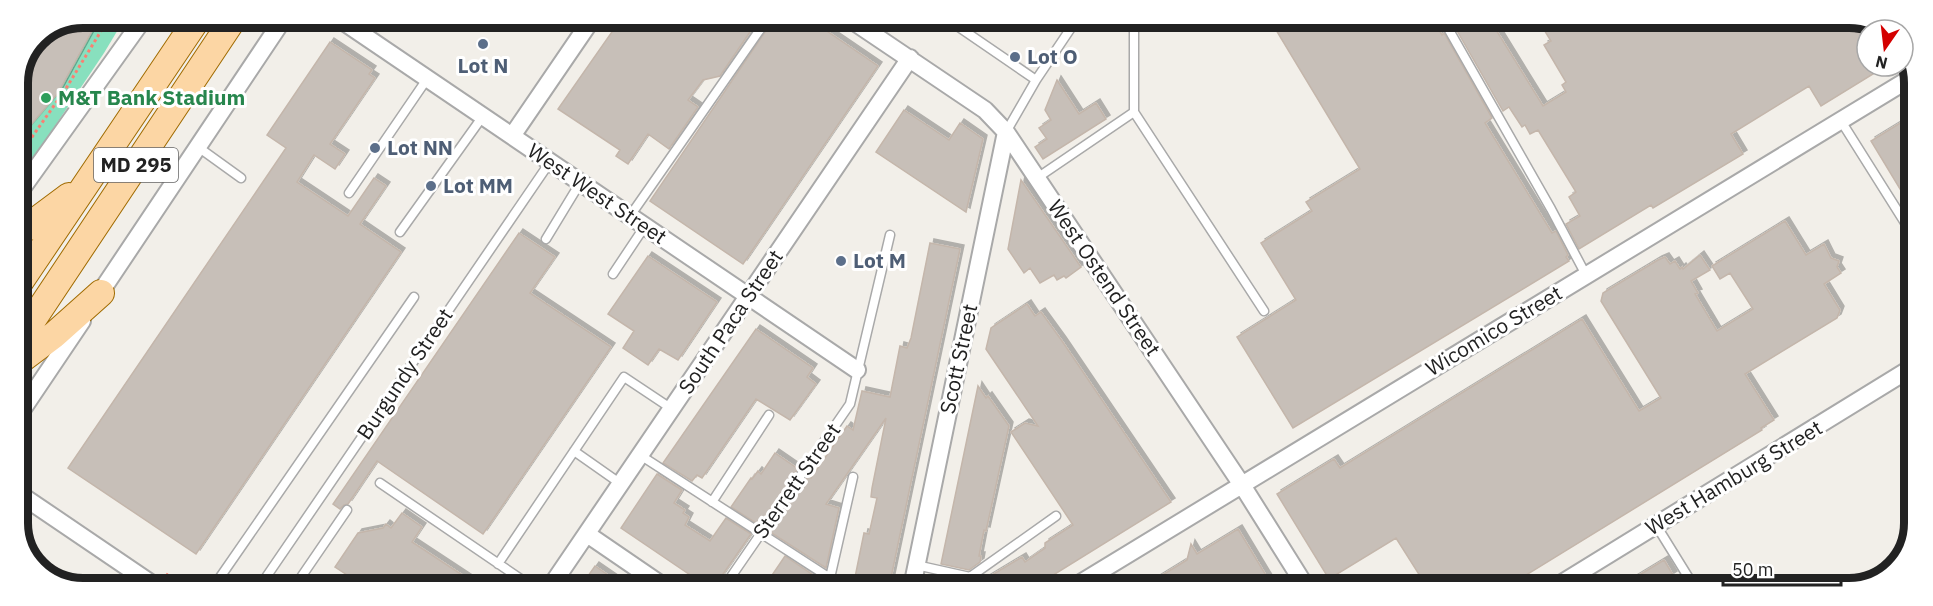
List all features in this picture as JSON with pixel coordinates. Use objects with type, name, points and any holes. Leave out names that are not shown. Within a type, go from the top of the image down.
[{"type":"main road","name":"MD 295","points":[[28,269],[191,28]]},
{"type":"main road","name":"MD 295","points":[[29,326],[227,28]]},
{"type":"main road","points":[[28,226],[86,183]]},
{"type":"main road","points":[[29,354],[54,335],[100,292]]},
{"type":"street","points":[[28,180],[137,28]]},
{"type":"street","points":[[29,400],[277,28]]},
{"type":"street","name":"West West Street","points":[[353,28],[857,370]]},
{"type":"street","points":[[512,136],[586,28]]},
{"type":"street","name":"West Ostend Street","points":[[864,28],[985,110],[1006,132],[1242,485],[1300,578]]},
{"type":"street","name":"South Paca Street","points":[[557,578],[910,58]]},
{"type":"street","name":"Wicomico Street","points":[[1089,578],[1904,82]]},
{"type":"street","name":"Scott Street","points":[[914,578],[1006,132]]},
{"type":"street","name":"West Hamburg Street","points":[[1570,578],[1904,374]]},
{"type":"street","points":[[29,500],[143,578]]},
{"type":"street","points":[[587,534],[651,578]]},
{"type":"lane","points":[[630,216],[761,28]]},
{"type":"lane","points":[[960,28],[1036,80]]},
{"type":"lane","points":[[1006,132],[1036,80],[1071,28]]},
{"type":"lane","points":[[1134,28],[1134,112],[1264,311]]},
{"type":"lane","points":[[1450,28],[1586,275]]},
{"type":"lane","points":[[349,193],[428,79]]},
{"type":"lane","points":[[1037,178],[1134,112]]},
{"type":"lane","points":[[400,232],[483,116]]},
{"type":"lane","points":[[1841,121],[1904,221]]},
{"type":"lane","points":[[198,147],[242,178]]},
{"type":"lane","name":"Burgundy Street","points":[[265,578],[550,162]]},
{"type":"lane","points":[[546,239],[580,183]]},
{"type":"lane","points":[[613,274],[645,226]]},
{"type":"lane","name":"Sterrett Street","points":[[730,578],[850,404],[890,235]]},
{"type":"lane","points":[[220,578],[414,297]]},
{"type":"lane","points":[[498,564],[624,377],[672,409]]},
{"type":"lane","points":[[712,502],[769,415]]},
{"type":"lane","points":[[574,451],[621,484]]},
{"type":"lane","points":[[640,455],[830,578],[853,477]]},
{"type":"lane","points":[[380,483],[519,578]]},
{"type":"lane","points":[[300,578],[347,510]]},
{"type":"lane","points":[[916,565],[970,577],[1056,516]]},
{"type":"lane","points":[[1656,525],[1689,578]]},
{"type":"path","points":[[28,143],[65,90],[103,28]]},
{"type":"green space","name":"M&T Bank Stadium","points":[[83,28],[119,28],[28,166],[28,83],[31,70],[70,31]]},
{"type":"building","points":[[94,28],[58,93],[28,128],[28,83],[33,62],[38,53],[53,38],[62,33]]},
{"type":"building","points":[[615,28],[744,28],[750,32],[720,76],[703,80],[688,100],[698,107],[669,149],[648,134],[628,164],[616,156],[620,150],[558,109]]},
{"type":"building","points":[[768,28],[822,28],[878,66],[743,264],[650,201]]},
{"type":"building","points":[[1275,28],[1438,28],[1442,35],[1444,33],[1492,118],[1485,123],[1552,233],[1556,231],[1569,261],[1293,428],[1237,337],[1296,300],[1261,243],[1312,211],[1306,202],[1360,169]]},
{"type":"building","points":[[1456,28],[1495,28],[1543,106],[1566,92],[1562,85],[1566,82],[1544,45],[1551,41],[1543,28],[1855,29],[1855,78],[1866,78],[1821,106],[1809,86],[1731,134],[1743,154],[1653,208],[1651,205],[1579,249],[1566,224],[1580,216],[1569,197],[1576,192],[1538,130],[1530,134],[1525,125],[1522,127],[1509,107],[1503,111]]},
{"type":"building","points":[[330,42],[372,70],[369,74],[375,78],[330,144],[345,154],[335,169],[314,155],[297,182],[348,216],[374,178],[386,186],[360,224],[401,252],[196,554],[68,468],[286,148],[267,135]]},
{"type":"building","points":[[1057,80],[1079,114],[1096,103],[1106,119],[1043,159],[1035,147],[1047,139],[1039,128],[1051,120],[1045,110]]},
{"type":"building","points":[[904,110],[949,140],[960,123],[983,139],[966,212],[876,152]]},
{"type":"building","points":[[1904,121],[1904,195],[1871,141]]},
{"type":"building","points":[[1021,180],[1081,267],[1066,278],[1064,276],[1057,280],[1054,275],[1040,283],[1030,268],[1024,273],[1008,249]]},
{"type":"building","points":[[1785,221],[1806,255],[1824,244],[1831,258],[1839,261],[1837,267],[1841,273],[1824,284],[1840,310],[1837,318],[1745,374],[1774,420],[1761,428],[1762,430],[1521,578],[1421,578],[1396,538],[1328,578],[1277,494],[1334,459],[1340,468],[1582,319],[1639,411],[1661,398],[1601,301],[1603,293],[1665,257],[1670,264],[1675,261],[1680,269],[1682,267],[1683,269],[1700,255],[1710,270],[1691,281],[1698,293],[1695,294],[1717,331],[1753,309],[1730,273],[1720,279],[1712,266]]},
{"type":"building","points":[[519,233],[555,257],[530,293],[611,347],[483,534],[377,461],[348,504],[340,509],[333,504]]},
{"type":"building","points":[[930,243],[960,249],[891,578],[855,578],[864,533],[869,534],[877,498],[871,497],[872,488],[886,418],[826,504],[839,508],[826,568],[770,532],[808,476],[811,478],[847,426],[853,430],[862,391],[890,397],[900,346],[907,348]]},
{"type":"building","points":[[648,256],[717,302],[678,360],[659,349],[648,365],[623,348],[634,331],[608,314]]},
{"type":"building","points":[[1027,304],[1035,316],[1041,312],[1171,502],[1049,578],[987,578],[1022,557],[1025,562],[1045,548],[1045,543],[1073,525],[1011,432],[1025,423],[1038,426],[986,349],[991,328]]},
{"type":"building","points":[[756,329],[813,368],[807,377],[816,384],[790,420],[756,399],[702,478],[697,475],[692,481],[663,463]]},
{"type":"building","points":[[978,386],[1009,426],[986,531],[984,530],[980,562],[969,570],[941,564]]},
{"type":"building","points":[[775,453],[798,469],[759,525],[731,507],[751,478],[758,471],[761,474]]},
{"type":"building","points":[[657,474],[682,490],[674,503],[685,510],[683,513],[689,517],[685,525],[710,541],[726,518],[751,534],[720,578],[695,578],[621,528]]},
{"type":"building","points":[[402,513],[422,527],[412,542],[467,578],[345,578],[347,575],[335,567],[358,533],[383,528],[386,524],[391,528]]},
{"type":"building","points":[[1238,529],[1268,578],[1158,578],[1187,560],[1191,544],[1197,554]]},
{"type":"building","points":[[785,556],[818,578],[770,578]]},
{"type":"building","points":[[1664,560],[1673,575],[1668,578],[1634,578]]},
{"type":"building","points":[[595,566],[612,578],[587,578]]},
{"type":"place","name":"Lot N","points":[[483,44]]},
{"type":"place","name":"Lot O","points":[[1015,57]]},
{"type":"place","name":"M&T Bank Stadium","points":[[46,98]]},
{"type":"place","name":"Lot NN","points":[[375,148]]},
{"type":"place","name":"Lot MM","points":[[431,186]]},
{"type":"place","name":"Lot M","points":[[841,261]]}]
